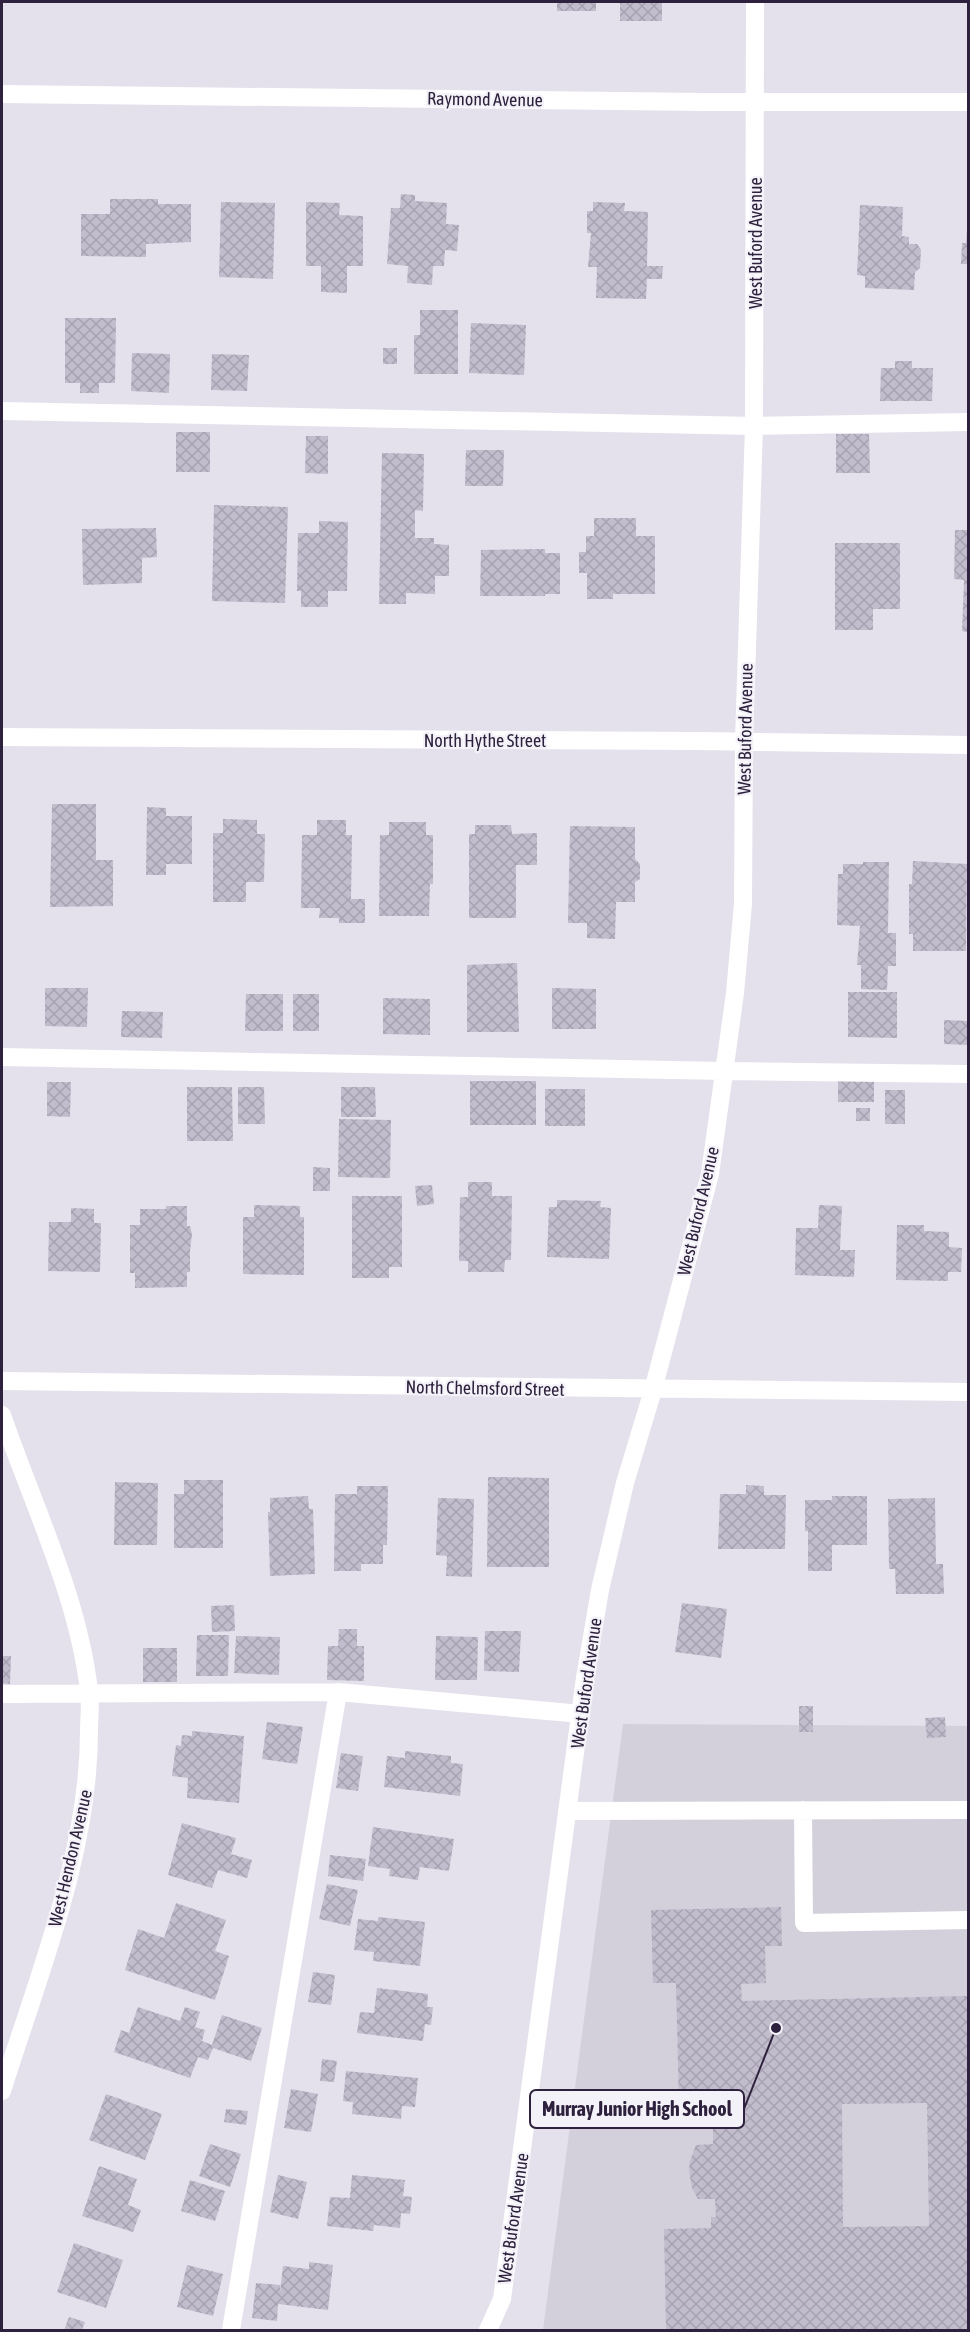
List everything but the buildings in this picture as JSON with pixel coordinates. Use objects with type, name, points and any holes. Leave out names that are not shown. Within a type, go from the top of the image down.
[{"type":"street","name":"West Buford Avenue","points":[[488,2331],[502,2299],[567,1811],[600,1590],[625,1483],[653,1390],[710,1174],[735,993],[743,904],[744,742],[754,426],[755,2]]},
{"type":"street","name":"Raymond Avenue","points":[[2,94],[969,102]]},
{"type":"street","points":[[2,411],[754,426],[969,422]]},
{"type":"street","name":"North Hythe Street","points":[[2,737],[969,745]]},
{"type":"street","points":[[2,1057],[969,1074]]},
{"type":"street","name":"North Chelmsford Street","points":[[2,1381],[969,1392]]},
{"type":"street","name":"West Hendon Avenue","points":[[2,1415],[72,1609],[89,1692],[89,1764],[82,1821],[58,1913],[2,2091]]},
{"type":"street","points":[[231,2331],[338,1692]]},
{"type":"street","points":[[2,1694],[338,1692],[581,1714]]},
{"type":"street","points":[[803,1810],[804,1923],[969,1920]]},
{"type":"street","points":[[567,1811],[969,1810]]},
{"type":"shaded area","points":[[623,1724],[968,1726],[968,2330],[543,2330]]},
{"type":"place","name":"Murray Junior High School","points":[[776,2028]]}]
